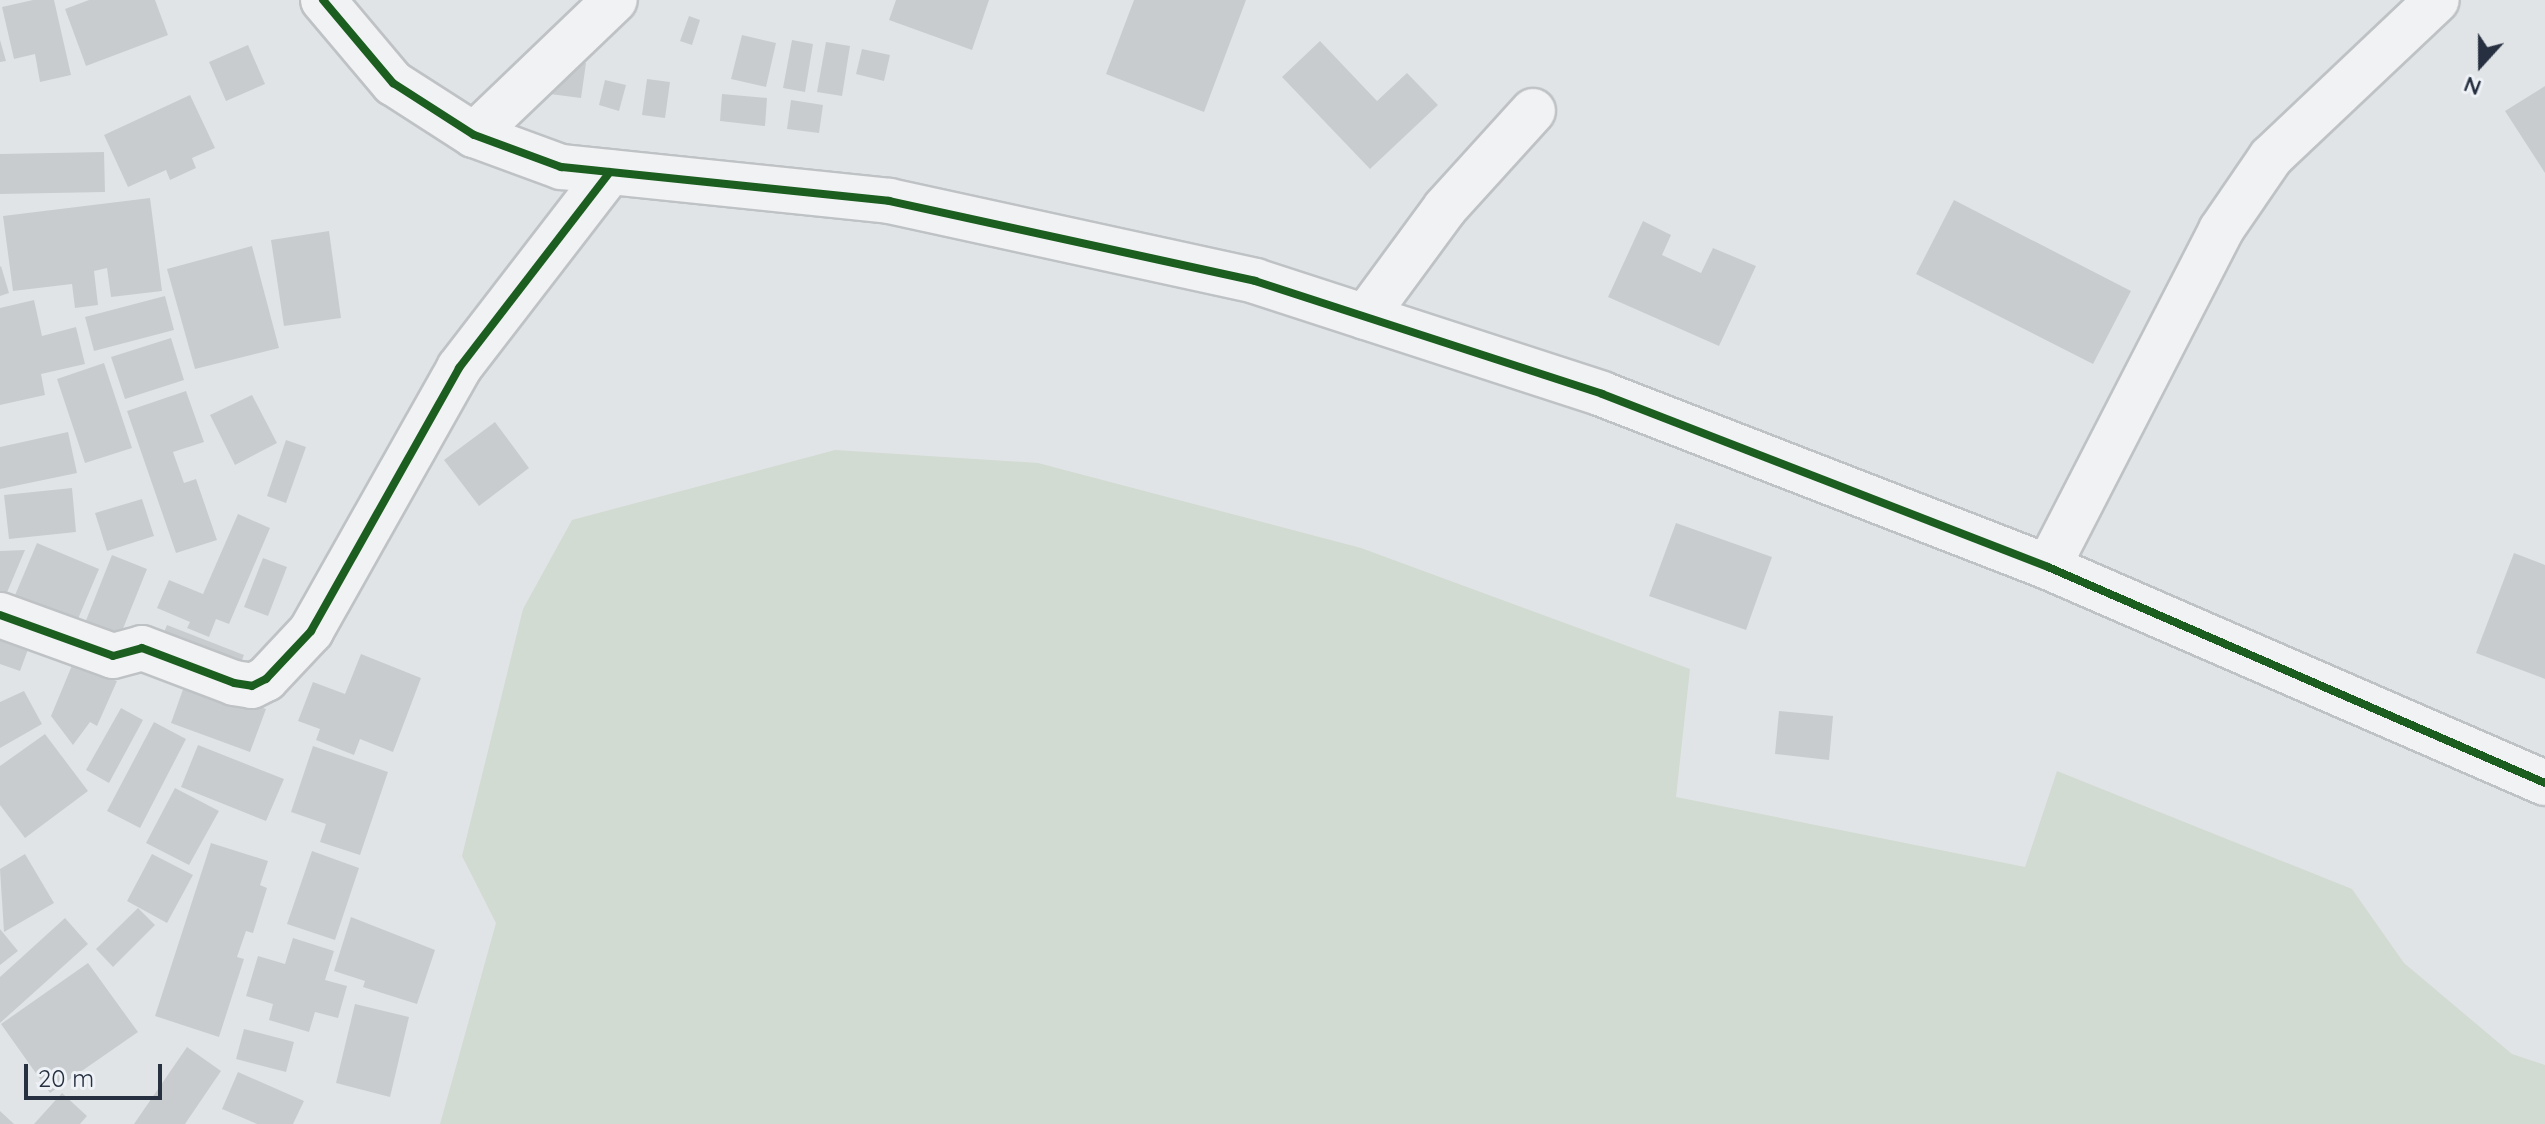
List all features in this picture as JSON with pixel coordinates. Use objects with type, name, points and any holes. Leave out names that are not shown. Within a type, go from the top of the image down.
[{"type":"street","points":[[323,0],[393,83],[474,135],[561,167],[889,201],[1255,281],[1602,394],[2048,567],[2545,783]]},
{"type":"street","points":[[474,135],[615,0]]},
{"type":"street","points":[[2048,567],[2221,230],[2271,157],[2437,0]]},
{"type":"street","points":[[1365,317],[1445,208],[1533,111]]},
{"type":"street","points":[[0,615],[113,656],[142,648],[234,683],[252,686],[266,679],[311,631],[459,368],[610,172]]},
{"type":"shaded area","points":[[835,450],[1038,463],[1361,548],[1690,669],[1676,797],[2025,867],[2057,771],[2352,889],[2404,963],[2512,1054],[2545,1065],[2545,1124],[440,1124],[496,923],[462,856],[523,609],[572,520]]},
{"type":"building","points":[[33,0],[54,0],[71,75],[40,82],[35,54],[14,59],[2,7]]},
{"type":"building","points":[[89,0],[155,0],[168,35],[86,66],[65,9]]},
{"type":"building","points":[[896,0],[989,0],[972,50],[889,20]]},
{"type":"building","points":[[1134,0],[1246,0],[1204,112],[1106,74]]},
{"type":"building","points":[[689,16],[700,20],[692,45],[680,41]]},
{"type":"building","points":[[742,35],[776,43],[766,87],[731,79]]},
{"type":"building","points":[[0,40],[6,61],[0,62]]},
{"type":"building","points":[[792,40],[813,44],[805,92],[783,88]]},
{"type":"building","points":[[1320,41],[1377,101],[1407,73],[1438,105],[1370,169],[1282,77]]},
{"type":"building","points":[[826,42],[850,46],[842,96],[817,92]]},
{"type":"building","points":[[248,45],[265,84],[226,101],[209,62]]},
{"type":"building","points":[[862,49],[890,55],[884,81],[856,74]]},
{"type":"building","points":[[554,59],[586,63],[581,98],[550,94]]},
{"type":"building","points":[[647,79],[670,82],[665,118],[642,115]]},
{"type":"building","points":[[605,80],[626,85],[619,111],[599,105]]},
{"type":"building","points":[[2545,86],[2545,173],[2505,111]]},
{"type":"building","points":[[722,94],[767,98],[765,126],[720,121]]},
{"type":"building","points":[[190,95],[215,148],[192,158],[196,168],[170,180],[166,170],[128,187],[104,135]]},
{"type":"building","points":[[791,100],[823,105],[819,133],[787,129]]},
{"type":"building","points":[[104,152],[105,192],[0,194],[0,154]]},
{"type":"building","points":[[150,198],[162,291],[111,297],[107,268],[94,271],[98,305],[75,308],[72,284],[13,291],[3,216]]},
{"type":"building","points":[[1954,200],[2131,291],[2093,364],[1916,274]]},
{"type":"building","points":[[1643,221],[1671,235],[1662,255],[1701,273],[1713,248],[1756,266],[1719,346],[1608,297]]},
{"type":"building","points":[[329,231],[341,318],[284,326],[271,240]]},
{"type":"building","points":[[252,246],[279,348],[195,369],[167,269]]},
{"type":"building","points":[[0,267],[9,293],[0,296]]},
{"type":"building","points":[[165,296],[174,330],[94,351],[85,317]]},
{"type":"building","points":[[34,300],[42,336],[76,327],[85,364],[41,374],[45,395],[0,405],[0,308]]},
{"type":"building","points":[[171,338],[184,380],[125,399],[111,357]]},
{"type":"building","points":[[104,363],[132,448],[85,463],[57,379]]},
{"type":"building","points":[[186,391],[204,442],[173,452],[184,483],[196,479],[217,540],[176,553],[127,411]]},
{"type":"building","points":[[252,395],[277,443],[235,465],[210,415]]},
{"type":"building","points":[[495,422],[529,468],[479,506],[444,460]]},
{"type":"building","points":[[68,432],[77,473],[0,489],[0,447]]},
{"type":"building","points":[[286,440],[306,447],[286,503],[267,496]]},
{"type":"building","points":[[72,488],[76,532],[9,539],[4,495]]},
{"type":"building","points":[[142,499],[154,536],[107,551],[95,513]]},
{"type":"building","points":[[238,514],[270,528],[229,624],[216,619],[209,637],[187,628],[190,622],[157,608],[169,580],[203,594]]},
{"type":"building","points":[[1676,523],[1772,557],[1746,630],[1649,596]]},
{"type":"building","points":[[37,543],[99,569],[72,633],[10,607]]},
{"type":"building","points":[[25,550],[0,609],[0,551]]},
{"type":"building","points":[[2514,553],[2545,565],[2545,679],[2476,653]]},
{"type":"building","points":[[112,555],[147,569],[116,646],[81,633]]},
{"type":"building","points":[[263,558],[287,567],[268,616],[244,607]]},
{"type":"building","points":[[167,625],[244,655],[236,674],[159,645]]},
{"type":"building","points":[[0,633],[30,644],[20,671],[0,664]]},
{"type":"building","points":[[361,654],[421,678],[393,752],[360,739],[354,755],[316,740],[320,729],[298,721],[313,682],[345,694]]},
{"type":"building","points":[[73,663],[117,681],[97,726],[90,722],[73,745],[51,716]]},
{"type":"building","points":[[186,681],[266,709],[250,752],[171,723]]},
{"type":"building","points":[[24,691],[42,724],[0,748],[0,702]]},
{"type":"building","points":[[121,708],[143,720],[109,783],[86,770]]},
{"type":"building","points":[[1779,711],[1833,716],[1829,760],[1775,754]]},
{"type":"building","points":[[154,722],[186,739],[140,828],[107,811]]},
{"type":"building","points":[[45,734],[88,791],[25,838],[0,805],[0,766]]},
{"type":"building","points":[[198,745],[284,779],[266,821],[181,787]]},
{"type":"building","points":[[313,746],[388,772],[360,855],[320,842],[326,824],[291,812]]},
{"type":"building","points":[[175,788],[219,811],[189,865],[146,843]]},
{"type":"building","points":[[211,843],[268,861],[260,885],[267,888],[253,933],[246,931],[237,957],[244,959],[219,1037],[155,1016]]},
{"type":"building","points":[[312,851],[359,868],[335,940],[287,924]]},
{"type":"building","points":[[25,854],[54,903],[4,932],[0,869]]},
{"type":"building","points":[[152,854],[193,875],[167,923],[127,901]]},
{"type":"building","points":[[138,908],[155,925],[113,967],[96,949]]},
{"type":"building","points":[[351,917],[435,950],[417,1004],[363,987],[365,981],[334,971]]},
{"type":"building","points":[[65,918],[88,944],[0,1023],[0,977]]},
{"type":"building","points":[[0,929],[18,951],[0,965]]},
{"type":"building","points":[[293,938],[334,951],[325,980],[347,986],[338,1018],[315,1012],[309,1032],[269,1020],[273,1004],[246,996],[258,956],[285,964]]},
{"type":"building","points":[[88,963],[138,1032],[50,1093],[1,1024]]},
{"type":"building","points":[[355,1004],[409,1017],[390,1097],[336,1083]]},
{"type":"building","points":[[244,1029],[294,1042],[286,1072],[236,1059]]},
{"type":"building","points":[[187,1047],[221,1071],[185,1124],[134,1124]]},
{"type":"building","points":[[238,1072],[304,1101],[293,1124],[257,1124],[222,1109]]},
{"type":"building","points":[[62,1093],[87,1116],[80,1124],[34,1124]]},
{"type":"building","points":[[0,1111],[14,1124],[0,1124]]},
{"type":"cycle path","points":[[323,0],[393,83],[474,135],[561,167],[889,201],[1255,281],[1602,394],[2048,567],[2545,783]]},
{"type":"cycle path","points":[[0,615],[113,656],[142,648],[234,683],[252,686],[266,679],[311,631],[459,368],[610,172]]}]
